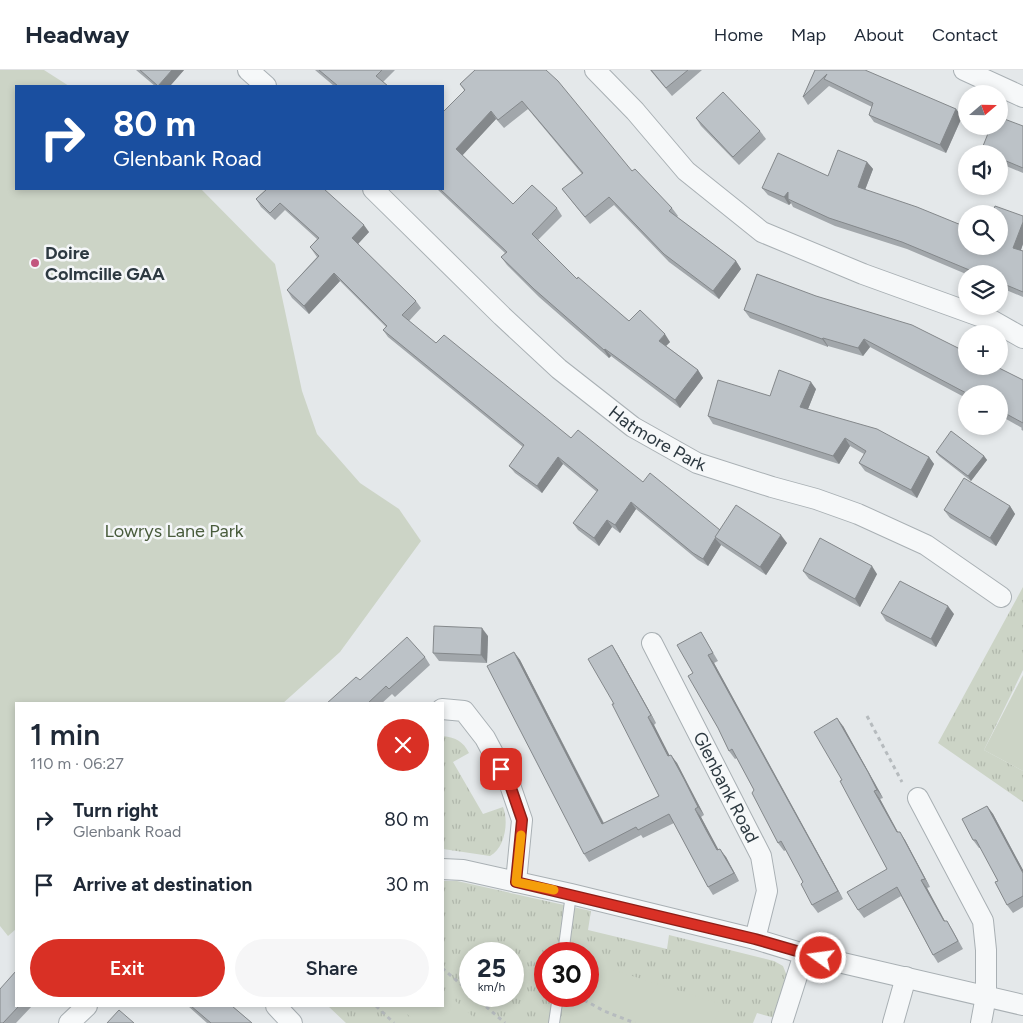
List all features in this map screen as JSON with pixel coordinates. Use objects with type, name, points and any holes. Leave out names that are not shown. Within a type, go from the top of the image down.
[{"type":"street","points":[[248,70],[265,85]]},
{"type":"street","points":[[595,70],[635,110],[686,171],[762,232],[863,274],[993,321],[1023,338]]},
{"type":"street","points":[[964,70],[1023,97]]},
{"type":"street","name":"Hatmore Park","points":[[374,190],[502,316],[559,369],[633,427],[697,463],[816,499],[858,514],[926,545],[1001,597]]},
{"type":"street","name":"Glenbank Road","points":[[652,643],[761,856],[767,891],[755,939]]},
{"type":"street","points":[[444,709],[464,711],[485,738],[510,785],[522,820],[516,882]]},
{"type":"street","points":[[918,798],[983,921],[986,950],[986,996],[980,1023]]},
{"type":"street","points":[[444,869],[463,870],[571,894],[755,939],[804,954],[1023,1005]]},
{"type":"street","points":[[782,1023],[804,954]]},
{"type":"street","points":[[893,1023],[906,977]]},
{"type":"street","points":[[69,1023],[86,1007]]},
{"type":"street","points":[[277,1007],[292,1023]]},
{"type":"lane","points":[[565,942],[571,894]]},
{"type":"lane","points":[[554,1023],[556,1007]]},
{"type":"path","points":[[867,716],[904,786],[918,798]]},
{"type":"path","points":[[444,970],[459,983]]},
{"type":"path","points":[[377,1007],[394,1023]]},
{"type":"path","points":[[487,1007],[505,1023]]},
{"type":"path","points":[[597,1007],[635,1023]]},
{"type":"green space","name":"Lowrys Lane Park","points":[[0,70],[44,70],[67,85],[15,85],[15,190],[202,190],[275,264],[302,391],[317,434],[360,483],[399,509],[421,541],[340,652],[284,702],[15,702],[15,930],[8,936],[0,926]]},
{"type":"green space","points":[[1023,587],[1023,670],[984,750],[1023,771],[1023,802],[938,743]]},
{"type":"green space","points":[[1023,675],[1023,771],[984,750]]},
{"type":"green space","points":[[444,736],[459,741],[469,753],[453,762],[483,814],[503,807],[506,820],[504,834],[499,847],[490,856],[444,849]]},
{"type":"green space","points":[[444,881],[457,881],[591,911],[588,930],[667,949],[669,935],[774,961],[783,966],[787,976],[775,1018],[757,1013],[753,1023],[346,1023],[329,1007],[444,1007]]},
{"type":"green space","points":[[599,965],[721,1004],[714,1023],[561,1023],[563,1007],[599,1007]]},
{"type":"green space","points":[[444,991],[459,1004],[459,1007],[462,1007],[480,1023],[417,1023],[399,1007],[444,1007]]},
{"type":"building","points":[[140,70],[172,70],[157,85]]},
{"type":"building","points":[[319,70],[382,70],[376,76],[387,85],[337,85]]},
{"type":"building","points":[[475,70],[546,70],[558,81],[632,171],[635,169],[672,208],[669,211],[736,261],[713,291],[664,254],[609,197],[585,217],[562,189],[583,173],[522,101],[498,120],[491,111],[456,149],[513,204],[532,185],[557,208],[532,234],[577,279],[578,277],[629,321],[640,310],[665,334],[659,341],[698,370],[675,400],[604,350],[534,289],[501,257],[507,252],[441,190],[444,190],[444,111],[465,90],[460,84]]},
{"type":"building","points":[[651,70],[688,70],[666,88]]},
{"type":"building","points":[[815,70],[865,70],[956,109],[940,145],[869,115],[873,103],[824,79],[827,74],[803,97]]},
{"type":"building","points":[[723,92],[760,131],[733,157],[696,118]]},
{"type":"building","points":[[1008,120],[1023,126],[1023,168],[1008,162],[1008,145],[983,145],[987,135],[1008,135]]},
{"type":"building","points":[[838,150],[867,162],[858,187],[917,207],[958,224],[958,255],[1008,255],[1008,211],[1023,216],[1023,222],[1013,248],[1023,251],[1023,292],[1008,286],[1008,265],[958,265],[902,242],[829,218],[788,199],[788,192],[784,197],[762,188],[778,153],[828,176]]},
{"type":"building","points":[[266,190],[325,190],[364,225],[352,238],[416,301],[402,315],[436,343],[444,335],[571,438],[578,430],[643,482],[650,473],[720,530],[703,559],[693,553],[631,502],[615,525],[607,520],[594,538],[573,523],[598,490],[558,457],[537,486],[509,466],[524,445],[383,330],[387,326],[334,273],[304,306],[287,290],[319,256],[310,247],[319,238],[280,203],[270,213],[256,199]]},
{"type":"building","points":[[757,274],[816,296],[912,325],[958,348],[958,375],[1008,375],[1008,372],[1023,380],[1023,423],[1008,415],[1008,385],[958,385],[958,389],[864,339],[858,348],[822,339],[744,310]]},
{"type":"building","points":[[779,370],[811,382],[800,407],[877,429],[929,457],[911,490],[859,463],[866,451],[845,438],[833,456],[708,416],[718,380],[770,396]]},
{"type":"building","points":[[951,431],[984,456],[968,476],[936,452]]},
{"type":"building","points":[[964,478],[1010,506],[990,538],[944,510]]},
{"type":"building","points":[[736,505],[781,535],[760,567],[715,537]]},
{"type":"building","points":[[820,538],[872,566],[855,599],[803,571]]},
{"type":"building","points":[[900,581],[948,606],[931,639],[881,613]]},
{"type":"building","points":[[434,626],[482,628],[481,655],[433,653]]},
{"type":"building","points":[[701,632],[713,653],[708,655],[838,891],[812,905],[801,884],[803,882],[781,841],[778,843],[752,793],[754,790],[732,749],[729,751],[688,676],[693,673],[677,645]]},
{"type":"building","points":[[407,637],[425,657],[389,689],[386,686],[369,702],[328,702],[356,677],[360,680]]},
{"type":"building","points":[[612,645],[651,715],[648,717],[668,756],[671,755],[684,779],[698,807],[695,809],[706,830],[717,850],[720,849],[734,873],[708,887],[669,814],[638,830],[636,827],[584,854],[487,666],[514,652],[602,824],[659,796],[612,704],[614,704],[588,659]]},
{"type":"building","points":[[837,718],[868,772],[877,790],[874,791],[897,832],[900,832],[925,879],[921,880],[944,921],[947,921],[958,941],[933,955],[897,887],[858,910],[847,892],[887,869],[840,781],[842,780],[814,732]]},
{"type":"building","points":[[987,806],[1023,873],[1023,896],[1007,905],[995,882],[998,881],[976,840],[973,840],[962,819]]},
{"type":"building","points":[[15,972],[15,1007],[18,1007],[3,1023],[0,1023],[0,989]]},
{"type":"building","points":[[192,1007],[233,1007],[252,1023],[211,1023]]},
{"type":"building","points":[[119,1010],[134,1023],[107,1023]]},
{"type":"slow traffic","points":[[521,835],[516,882],[554,890]]},
{"type":"place","name":"Doire Colmcille GAA","points":[[35,263]]},
{"type":"route","points":[[501,769],[510,785],[522,820],[516,882],[755,939],[821,958]]}]
